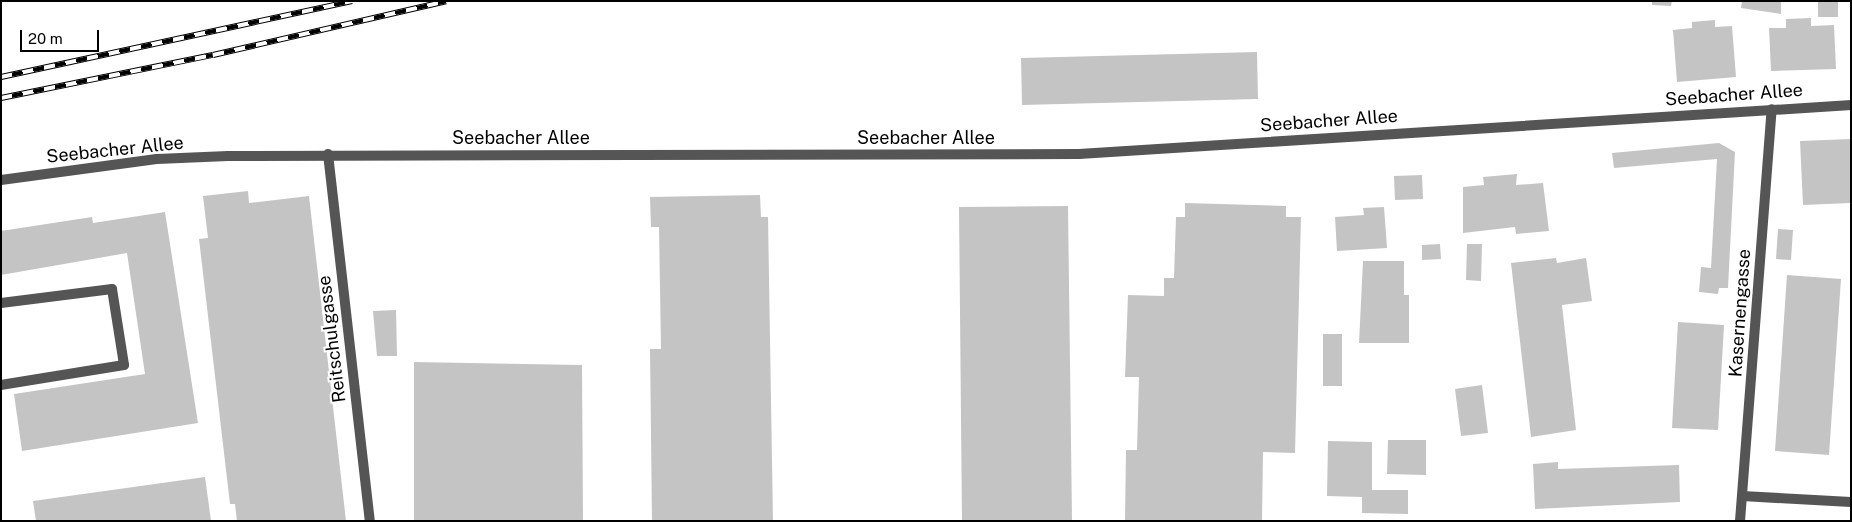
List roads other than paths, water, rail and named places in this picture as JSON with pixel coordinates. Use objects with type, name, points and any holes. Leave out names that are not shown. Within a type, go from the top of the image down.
[{"type":"street","name":"Seebacher Allee","points":[[1,180],[157,159],[328,154],[1078,154],[1851,105]]},
{"type":"street","name":"Kasernengasse","points":[[1740,521],[1772,109]]},
{"type":"street","name":"Reitschulgasse","points":[[328,154],[370,521]]},
{"type":"street","points":[[1,304],[112,290],[124,365],[1,385]]},
{"type":"street","points":[[1742,496],[1851,502]]},
{"type":"railway","points":[[1,77],[352,1]]},
{"type":"railway","points":[[1,98],[213,55],[446,1]]}]
